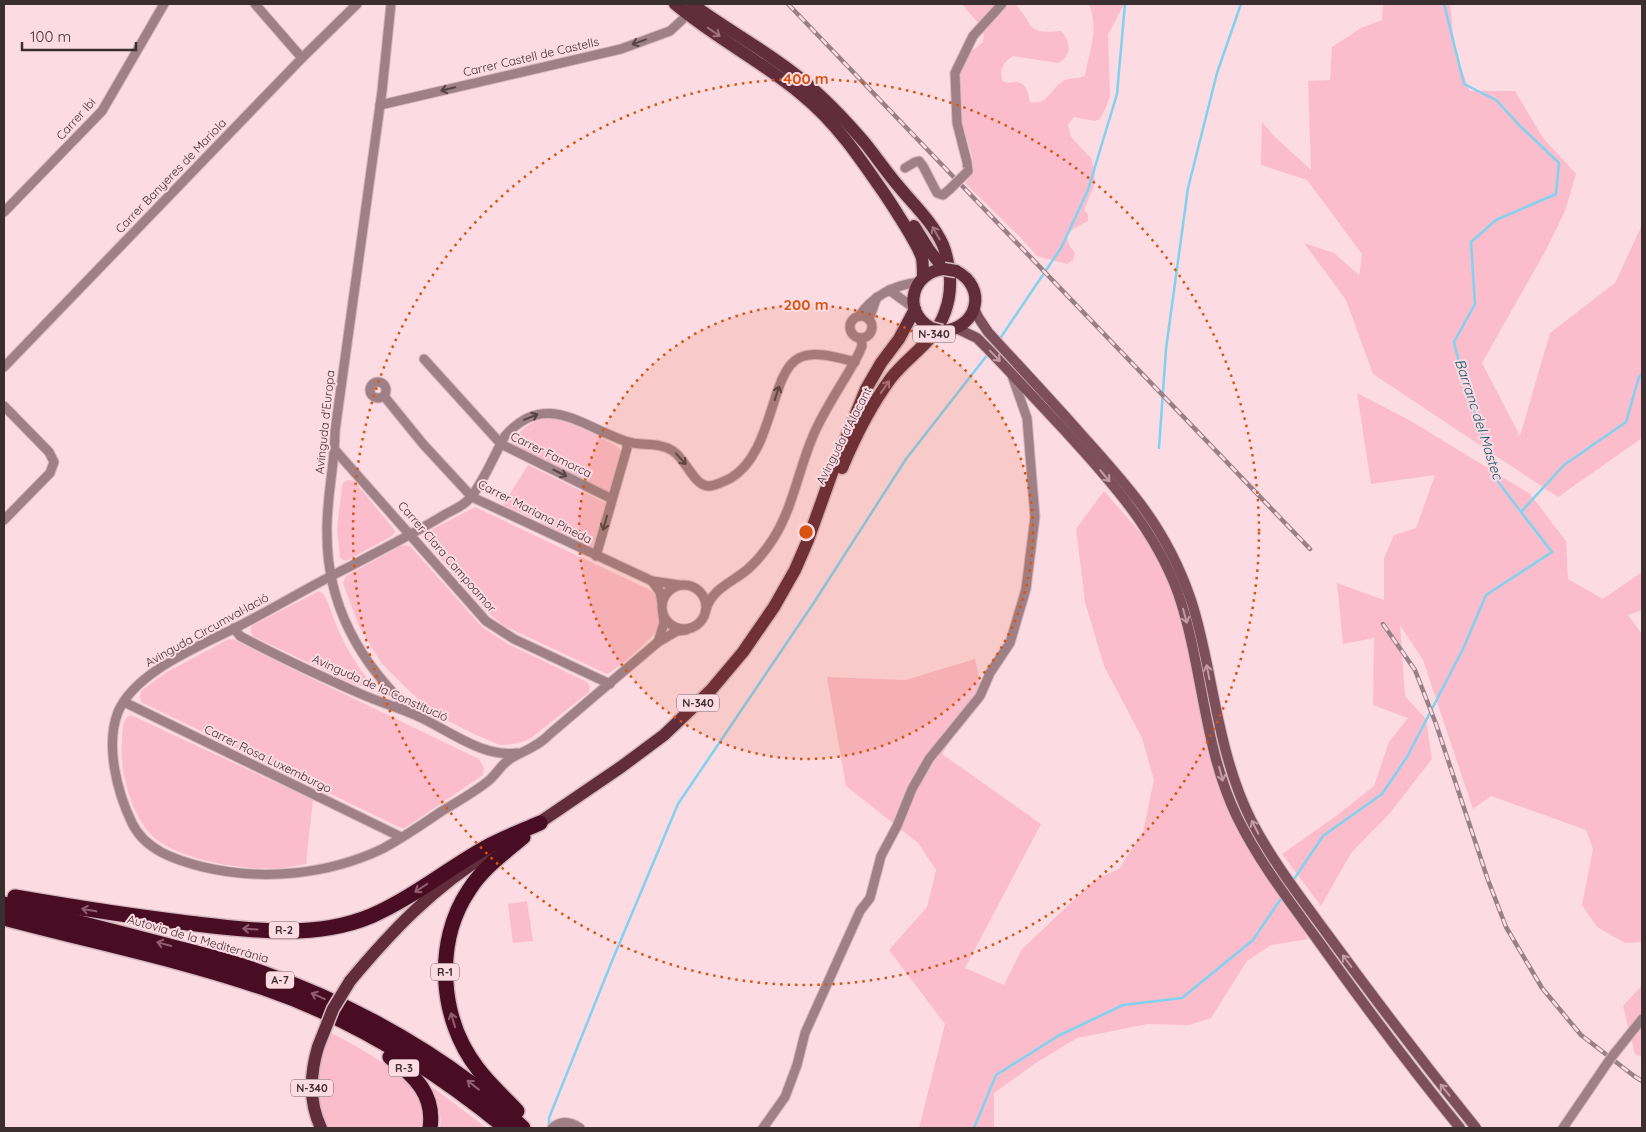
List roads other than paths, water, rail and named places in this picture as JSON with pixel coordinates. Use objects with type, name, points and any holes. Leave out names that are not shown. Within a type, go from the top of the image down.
[{"type":"highway","name":"R-2","points":[[4,895],[117,914],[204,925],[257,929],[313,930],[340,926],[370,917],[399,903],[486,848],[540,823]]},
{"type":"highway","name":"R-1","points":[[533,1128],[478,1069],[467,1052],[457,1033],[452,1015],[446,992],[445,971],[450,931],[459,907],[469,889],[492,863],[540,823]]},
{"type":"highway","name":"Autovia de la Mediterrània","points":[[4,904],[220,960],[268,975],[309,992],[379,1025],[443,1064],[471,1083],[524,1128]]},
{"type":"highway","name":"A-7","points":[[4,918],[194,966],[265,988],[305,1004],[379,1040],[451,1086],[506,1128]]},
{"type":"highway","name":"R-3","points":[[350,1025],[362,1038],[405,1068],[417,1082],[427,1096],[430,1106],[430,1128]]},
{"type":"main road","name":"N-340","points":[[321,1128],[312,1095],[312,1076],[318,1047],[333,1009],[350,980],[383,941],[420,906],[482,858],[540,823],[664,735],[711,690],[743,652],[761,627],[795,570],[866,389],[881,363],[899,339],[914,309],[914,294],[921,279],[923,264],[920,253],[892,206],[853,148],[832,123],[802,94],[674,4]]},
{"type":"main road","name":"Avinguda d'Alacant","points":[[692,4],[801,79],[864,142],[936,232],[949,265],[949,292],[945,313],[931,338],[892,377],[877,399],[808,540]]},
{"type":"main road","name":"Avinguda d'Alacant","points":[[849,127],[890,187],[924,243],[950,270]]},
{"type":"main road","points":[[921,279],[937,270],[950,270]]},
{"type":"main road","name":"N-340","points":[[899,339],[933,328],[956,328],[967,320],[974,308],[975,296],[972,286],[965,277],[950,270]]},
{"type":"main road","points":[[974,308],[988,332],[1124,481],[1156,525],[1173,554],[1191,598],[1225,750],[1235,785],[1258,834],[1281,871],[1347,961],[1432,1074],[1476,1128]]},
{"type":"main road","name":"N-340","points":[[914,309],[918,316],[933,328]]},
{"type":"main road","points":[[956,328],[981,341],[1011,372],[1131,506],[1157,546],[1171,575],[1183,610],[1222,778],[1237,817],[1268,872],[1343,975],[1460,1128]]},
{"type":"street","name":"Carrer Ibi","points":[[4,212],[102,111],[164,4]]},
{"type":"street","points":[[255,4],[302,58]]},
{"type":"street","name":"Carrer Banyeres de Mariola","points":[[4,367],[302,58],[357,4]]},
{"type":"street","name":"Avinguda d'Europa","points":[[391,4],[380,105],[335,431],[335,450],[326,533],[330,576],[345,624],[356,644],[384,685],[416,716]]},
{"type":"street","points":[[906,168],[919,161],[937,193],[943,195],[968,171],[957,123],[955,73],[973,36],[1002,4]]},
{"type":"street","name":"Carrer Castell de Castells","points":[[380,105],[620,48],[670,31],[682,20]]},
{"type":"street","points":[[877,297],[869,319],[872,330],[868,336],[861,338],[855,336],[851,330],[851,323],[877,297],[889,290],[921,279]]},
{"type":"street","points":[[889,290],[914,309]]},
{"type":"street","points":[[859,316],[869,319]]},
{"type":"street","points":[[720,588],[682,585],[670,590],[664,598],[663,610],[669,624],[686,630],[697,626],[703,620],[708,601],[720,588],[750,568],[773,539],[791,503],[817,426],[855,362],[862,346],[861,338]]},
{"type":"street","name":"Avinguda Circumval·lació","points":[[686,630],[677,632],[658,642],[551,733],[533,747],[506,762],[489,781],[383,848],[356,860],[328,868],[273,874],[243,874],[215,870],[169,856],[154,847],[135,830],[117,784],[113,753],[118,712],[133,690],[143,680],[159,669],[234,628],[330,576],[412,535],[460,507],[472,497],[500,444],[511,429],[524,419],[541,413],[561,414],[570,416],[627,442],[659,445],[674,451],[698,482],[710,486],[725,481],[743,469],[757,450],[766,430],[779,388],[790,365],[806,356],[832,357],[855,362]]},
{"type":"street","name":"Carrer Famorca","points":[[424,359],[500,444],[612,499]]},
{"type":"street","points":[[763,1128],[785,1097],[797,1065],[805,1033],[860,912],[870,898],[881,856],[897,826],[912,789],[929,759],[980,696],[990,673],[1010,643],[1026,589],[1035,517],[1027,418],[1011,372]]},
{"type":"street","name":"Carrer Mariana Pineda","points":[[384,396],[423,444],[472,497],[652,582],[673,586],[682,585]]},
{"type":"street","points":[[4,406],[49,452],[54,462],[50,473],[4,520]]},
{"type":"street","points":[[596,556],[627,448],[627,442]]},
{"type":"street","name":"Carrer Clara Campoamor","points":[[335,450],[412,535],[478,613],[494,628],[514,640],[610,684]]},
{"type":"street","points":[[652,582],[660,592],[663,610],[664,623],[658,642]]},
{"type":"street","points":[[692,586],[705,598],[706,610]]},
{"type":"street","name":"Avinguda de la Constitució","points":[[234,628],[240,636],[317,674],[360,694],[416,716],[457,737],[495,753],[522,752]]},
{"type":"street","name":"Carrer Rosa Luxemburgo","points":[[124,702],[401,837]]},
{"type":"street","points":[[1563,1128],[1608,1062],[1642,1019]]},
{"type":"street","points":[[552,1128],[566,1122],[580,1128]]},
{"type":"waterway","points":[[999,340],[1061,248],[1088,190],[1117,94],[1125,4]]},
{"type":"waterway","points":[[1159,448],[1166,349],[1188,188],[1217,73],[1241,4]]},
{"type":"waterway","name":"Barranc del Mastec","points":[[1444,4],[1464,84],[1496,100],[1559,163],[1556,194],[1496,220],[1471,242],[1475,304],[1454,342],[1465,385],[1499,483],[1521,512]]},
{"type":"waterway","points":[[549,1127],[549,1118],[678,804],[813,604],[906,459],[988,354]]},
{"type":"waterway","points":[[1292,882],[1323,836],[1382,794],[1407,757],[1463,649],[1486,595],[1552,552],[1521,512],[1564,465],[1626,422],[1639,377],[1642,374]]},
{"type":"waterway","points":[[974,1128],[996,1075],[1058,1036],[1123,1005],[1182,998],[1253,940],[1282,897]]},
{"type":"railway","points":[[788,4],[1310,549]]},
{"type":"railway","points":[[1383,624],[1415,670],[1436,724],[1488,880],[1506,927],[1542,988],[1581,1035],[1642,1081]]}]
